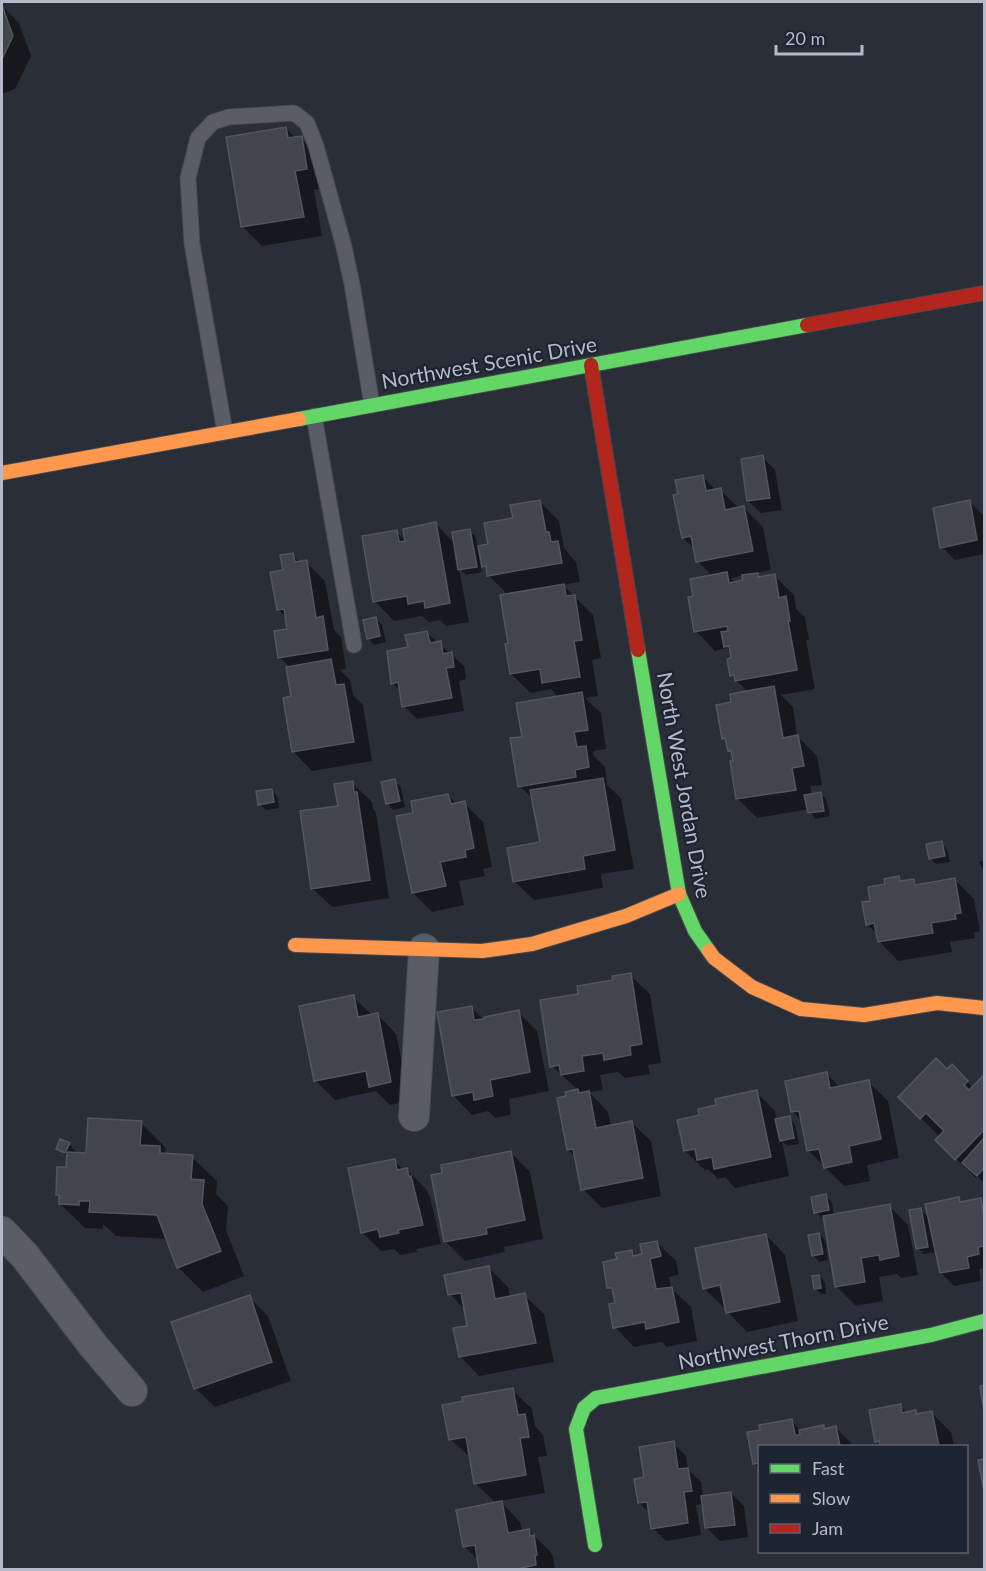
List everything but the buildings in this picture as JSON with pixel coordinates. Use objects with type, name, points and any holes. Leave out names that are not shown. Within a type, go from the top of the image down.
[{"type":"street","name":"Northwest Scenic Drive","points":[[2,473],[984,293]]},
{"type":"street","name":"North West Jordan Drive","points":[[591,365],[680,894],[694,931],[714,958],[752,987],[801,1009],[864,1015],[938,1003],[984,1008]]},
{"type":"street","points":[[295,945],[482,951],[532,944],[626,916],[680,894]]},
{"type":"street","points":[[414,1116],[424,949]]},
{"type":"street","points":[[2,1232],[25,1256],[92,1344],[132,1391]]},
{"type":"street","name":"Northwest Thorn Drive","points":[[595,1545],[576,1429],[579,1412],[590,1400],[931,1335],[984,1321]]},
{"type":"lane","points":[[225,432],[192,244],[188,178],[198,138],[213,122],[229,117],[294,112],[307,123],[316,146],[350,274],[372,405]]},
{"type":"lane","points":[[314,416],[354,645]]},
{"type":"traffic: fast","points":[[299,419],[807,325]]},
{"type":"traffic: fast","points":[[638,650],[679,894],[695,931],[709,951]]},
{"type":"traffic: fast","points":[[595,1545],[576,1429],[584,1408],[596,1398],[931,1335],[984,1321]]},
{"type":"traffic: slow","points":[[2,473],[299,419]]},
{"type":"traffic: slow","points":[[295,945],[482,951],[532,944],[626,916],[679,894]]},
{"type":"traffic: slow","points":[[709,951],[714,958],[752,987],[801,1009],[864,1015],[937,1003],[984,1008]]},
{"type":"traffic: jam","points":[[807,325],[984,293]]},
{"type":"traffic: jam","points":[[591,365],[638,650]]}]
